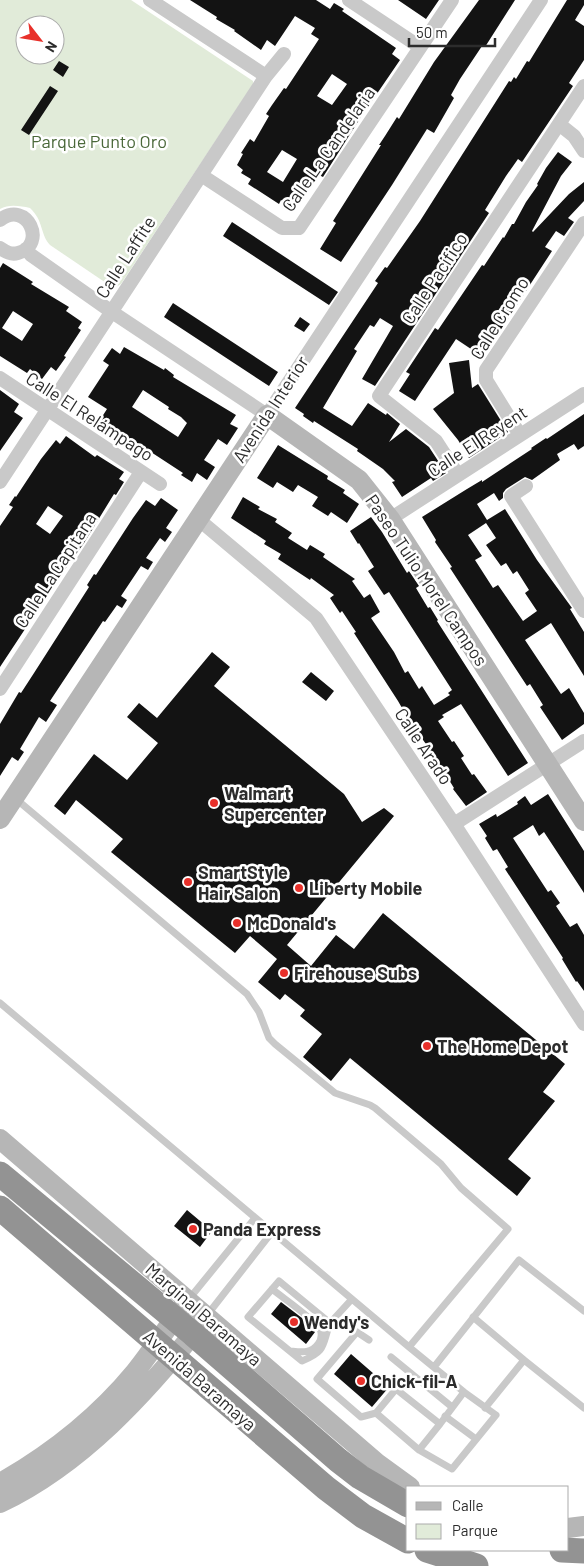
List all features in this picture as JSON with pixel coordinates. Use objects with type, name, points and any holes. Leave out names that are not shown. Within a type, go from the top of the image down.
[{"type":"highway","name":"Avenida Baramaya","points":[[0,1174],[181,1309],[200,1325],[338,1460],[360,1477],[406,1504]]},
{"type":"highway","name":"Avenida Baramaya","points":[[0,1208],[344,1503],[406,1540]]},
{"type":"highway","points":[[569,1550],[584,1551]]},
{"type":"highway","points":[[430,1551],[476,1566]]},
{"type":"street","points":[[150,0],[266,76]]},
{"type":"street","points":[[349,0],[420,47]]},
{"type":"street","name":"Calle La Candelaria","points":[[201,175],[282,228],[299,228],[452,0]]},
{"type":"street","name":"Avenida Interior","points":[[0,819],[541,0]]},
{"type":"street","name":"Calle Laffite","points":[[0,482],[266,76],[284,54]]},
{"type":"street","name":"Calle Pacífico","points":[[458,476],[436,441],[379,396],[584,86]]},
{"type":"street","points":[[559,124],[574,136],[584,151]]},
{"type":"street","points":[[0,220],[5,216],[20,216],[31,225],[33,233],[32,240],[26,249],[15,254],[7,253],[0,248]]},
{"type":"street","name":"Calle Cromo","points":[[520,435],[486,380],[486,370],[584,223]]},
{"type":"street","name":"Paseo Tulio Morel Campos","points":[[26,249],[31,255],[112,312],[267,415],[359,480],[390,519],[584,821]]},
{"type":"street","name":"Calle El Relámpago","points":[[0,378],[160,484]]},
{"type":"street","name":"Calle El Reyent","points":[[390,519],[584,394]]},
{"type":"street","name":"Calle La Capitana","points":[[0,689],[141,472]]},
{"type":"street","points":[[526,486],[510,496],[583,607]]},
{"type":"street","name":"Calle Arado","points":[[198,519],[316,618],[454,824],[584,1024]]},
{"type":"street","points":[[454,824],[584,742]]},
{"type":"street","name":"Marginal Baramaya","points":[[0,1139],[181,1309]]},
{"type":"street","points":[[0,1503],[13,1497],[70,1460],[126,1410],[165,1350],[181,1309]]},
{"type":"street","points":[[0,1483],[27,1468],[54,1449],[89,1421],[134,1372],[200,1325]]},
{"type":"street","name":"Marginal Baramaya","points":[[200,1325],[409,1486]]},
{"type":"street","points":[[569,1528],[584,1526]]},
{"type":"lane","points":[[14,797],[248,994],[269,1038],[274,1044],[335,1093],[376,1108],[441,1164],[461,1188],[508,1229],[409,1347]]},
{"type":"lane","points":[[0,1003],[409,1347],[464,1392],[496,1415],[452,1469],[419,1450],[376,1413]]},
{"type":"lane","points":[[181,1309],[255,1218]]},
{"type":"lane","points":[[200,1325],[272,1232]]},
{"type":"lane","points":[[434,1366],[519,1260],[584,1310]]},
{"type":"lane","points":[[330,1323],[279,1281],[248,1317],[302,1361],[310,1358],[323,1348],[330,1323],[352,1299]]},
{"type":"lane","points":[[272,1289],[316,1324],[321,1333],[320,1340],[313,1350],[307,1352],[289,1350]]},
{"type":"lane","points":[[473,1317],[584,1408]]},
{"type":"lane","points":[[368,1340],[357,1332],[317,1379],[360,1417],[376,1413],[396,1389],[440,1424]]},
{"type":"lane","points":[[391,1357],[452,1406]]},
{"type":"lane","points":[[485,1408],[524,1360]]},
{"type":"lane","points":[[419,1450],[464,1392]]},
{"type":"lane","points":[[445,1416],[476,1439]]},
{"type":"green space","name":"Parque Punto Oro","points":[[0,0],[131,0],[253,81],[253,84],[121,284],[116,287],[112,287],[50,245],[38,218],[30,208],[18,206],[0,209]]},
{"type":"building","points":[[190,0],[316,0],[330,9],[334,3],[344,9],[342,11],[396,48],[392,54],[400,60],[323,177],[319,175],[295,209],[281,200],[279,204],[248,184],[251,179],[241,173],[243,170],[237,165],[243,154],[241,153],[250,139],[254,142],[269,116],[266,114],[284,88],[286,89],[319,39],[311,34],[315,28],[295,16],[275,46],[267,40],[261,50],[235,30],[216,19],[217,17]],"holes":[[[332,74],[347,84],[332,105],[317,96]],[[282,150],[297,159],[283,182],[267,172]]]},
{"type":"building","points":[[398,0],[439,0],[426,19]]},
{"type":"building","points":[[479,0],[515,0],[485,47],[482,46],[460,79],[451,95],[454,98],[434,133],[427,129],[341,262],[320,249],[336,223],[333,221],[397,117],[399,119],[434,62]]},
{"type":"building","points":[[567,0],[584,0],[584,5],[575,20],[584,26],[584,60],[569,83],[573,86],[522,162],[518,159],[506,176],[485,210],[489,213],[375,386],[362,379],[393,326],[380,318],[374,327],[370,325],[354,349],[357,351],[323,408],[352,426],[368,403],[386,415],[387,413],[400,424],[389,442],[406,429],[429,447],[446,473],[433,481],[431,478],[402,497],[392,482],[395,481],[383,469],[357,451],[358,449],[314,421],[313,423],[295,408],[378,283],[375,281],[385,267],[387,268],[420,221],[509,81],[511,82],[514,77],[516,79],[527,61],[529,62]]},
{"type":"building","points":[[56,65],[65,65],[69,67],[63,77],[53,70]]},
{"type":"building","points":[[50,86],[58,91],[29,135],[21,130]]},
{"type":"building","points":[[558,152],[572,162],[561,176],[532,231],[569,194],[584,182],[584,201],[568,218],[574,222],[564,236],[556,231],[545,247],[552,251],[483,357],[456,339],[415,401],[399,391],[410,374],[406,372],[435,328],[438,330],[482,265],[484,266],[512,224],[514,224],[546,168]]},
{"type":"building","points":[[232,222],[338,292],[329,305],[223,236]]},
{"type":"building","points":[[3,263],[33,282],[31,284],[69,307],[66,311],[82,322],[78,328],[81,330],[64,356],[66,357],[56,371],[51,367],[42,379],[30,369],[27,373],[0,356],[0,268]],"holes":[[[13,311],[33,324],[22,341],[2,328]]]},
{"type":"building","points":[[173,303],[278,372],[269,386],[164,317]]},
{"type":"building","points":[[300,317],[310,324],[304,332],[294,326]]},
{"type":"building","points":[[124,347],[164,370],[165,368],[174,375],[173,377],[236,415],[230,424],[238,428],[227,445],[218,439],[204,460],[215,467],[207,480],[197,473],[192,482],[181,475],[183,473],[131,439],[130,441],[120,435],[121,433],[100,420],[107,409],[88,397],[109,365],[103,361],[112,348],[120,354]],"holes":[[[143,390],[169,407],[168,409],[187,423],[178,437],[132,407]]]},
{"type":"building","points":[[469,360],[472,388],[478,384],[508,432],[469,458],[458,440],[433,409],[454,393],[449,363]]},
{"type":"building","points":[[0,390],[19,404],[14,412],[23,418],[0,451]]},
{"type":"building","points":[[584,414],[584,446],[578,450],[574,444],[557,454],[560,460],[532,480],[525,477],[506,489],[503,493],[503,498],[499,501],[494,493],[477,504],[487,520],[505,509],[537,560],[572,608],[570,609],[584,632],[584,676],[551,623],[525,640],[561,694],[569,688],[584,713],[584,724],[562,740],[540,707],[543,705],[530,684],[527,686],[450,568],[452,567],[435,542],[436,540],[422,517],[482,480],[482,482]],"holes":[[[486,523],[496,538],[486,545],[501,566],[506,563],[513,574],[517,571],[529,590],[525,593],[537,611],[523,621],[498,585],[493,588],[475,560],[482,556],[468,535]]]},
{"type":"building","points":[[66,436],[95,457],[97,455],[124,472],[119,479],[124,482],[116,495],[114,494],[84,543],[0,667],[0,526],[13,507],[9,505],[41,459],[56,440],[60,444]],"holes":[[[48,506],[63,516],[50,534],[36,524]]]},
{"type":"building","points":[[278,445],[328,476],[327,479],[345,490],[343,493],[359,504],[347,523],[331,512],[328,516],[312,506],[318,497],[298,485],[293,492],[277,482],[273,488],[257,478]]},
{"type":"building","points":[[243,497],[260,507],[258,509],[277,519],[275,522],[292,533],[288,538],[307,550],[310,545],[325,554],[323,557],[355,579],[352,581],[364,598],[370,594],[380,612],[371,618],[394,652],[405,673],[408,671],[419,689],[422,686],[434,705],[450,695],[448,693],[452,690],[389,592],[384,595],[368,571],[374,567],[350,531],[371,517],[407,573],[409,571],[419,586],[416,588],[428,608],[430,607],[437,621],[528,763],[508,776],[461,704],[442,715],[444,717],[438,721],[464,756],[461,758],[472,775],[474,774],[487,792],[466,806],[453,789],[431,751],[417,734],[354,633],[356,632],[342,611],[340,613],[330,598],[334,595],[311,578],[310,580],[278,559],[281,554],[264,544],[266,541],[231,518]]},
{"type":"building","points":[[161,498],[178,510],[166,528],[172,532],[165,542],[160,538],[146,558],[153,562],[148,570],[141,566],[121,596],[127,600],[122,608],[117,605],[105,622],[103,621],[50,701],[57,705],[46,722],[39,717],[20,749],[24,752],[18,761],[12,757],[0,776],[0,724],[89,587],[87,585],[94,574],[96,575],[133,518],[146,500],[155,506]]},
{"type":"building","points":[[212,652],[230,667],[214,686],[344,794],[362,822],[384,808],[394,816],[287,945],[311,966],[336,935],[354,949],[383,913],[565,1064],[543,1092],[555,1101],[508,1159],[531,1178],[517,1196],[350,1058],[331,1081],[303,1057],[322,1034],[300,1016],[305,1010],[285,994],[280,1000],[258,982],[277,959],[250,936],[235,953],[111,852],[123,839],[76,800],[65,815],[54,806],[94,754],[127,780],[158,743],[127,717],[139,703],[157,718]]},
{"type":"building","points":[[311,672],[334,691],[326,701],[302,682]]},
{"type":"building","points":[[548,794],[584,851],[584,893],[544,832],[539,836],[533,825],[513,838],[548,892],[551,890],[560,903],[556,906],[570,927],[577,923],[584,935],[584,991],[576,982],[563,958],[505,869],[508,867],[497,849],[493,851],[485,838],[487,836],[479,824],[496,814],[497,817],[518,804],[517,802],[525,796],[531,805]]},
{"type":"building","name":"Panda Express","points":[[187,1210],[212,1231],[200,1247],[174,1226]]},
{"type":"building","name":"Wendy's","points":[[281,1302],[302,1318],[315,1332],[306,1344],[271,1314]]},
{"type":"building","name":"Chick-fil-A","points":[[351,1354],[389,1387],[372,1407],[334,1374]]},
{"type":"place","name":"Walmart Supercenter","points":[[214,803]]},
{"type":"place","name":"SmartStyle Hair Salon","points":[[188,882]]},
{"type":"place","name":"Liberty Mobile","points":[[299,888]]},
{"type":"place","name":"McDonald's","points":[[237,923]]},
{"type":"place","name":"Firehouse Subs","points":[[284,973]]},
{"type":"place","name":"The Home Depot","points":[[427,1046]]},
{"type":"place","name":"Panda Express","points":[[193,1229]]},
{"type":"place","name":"Wendy's","points":[[294,1322]]},
{"type":"place","name":"Chick-fil-A","points":[[361,1381]]}]
